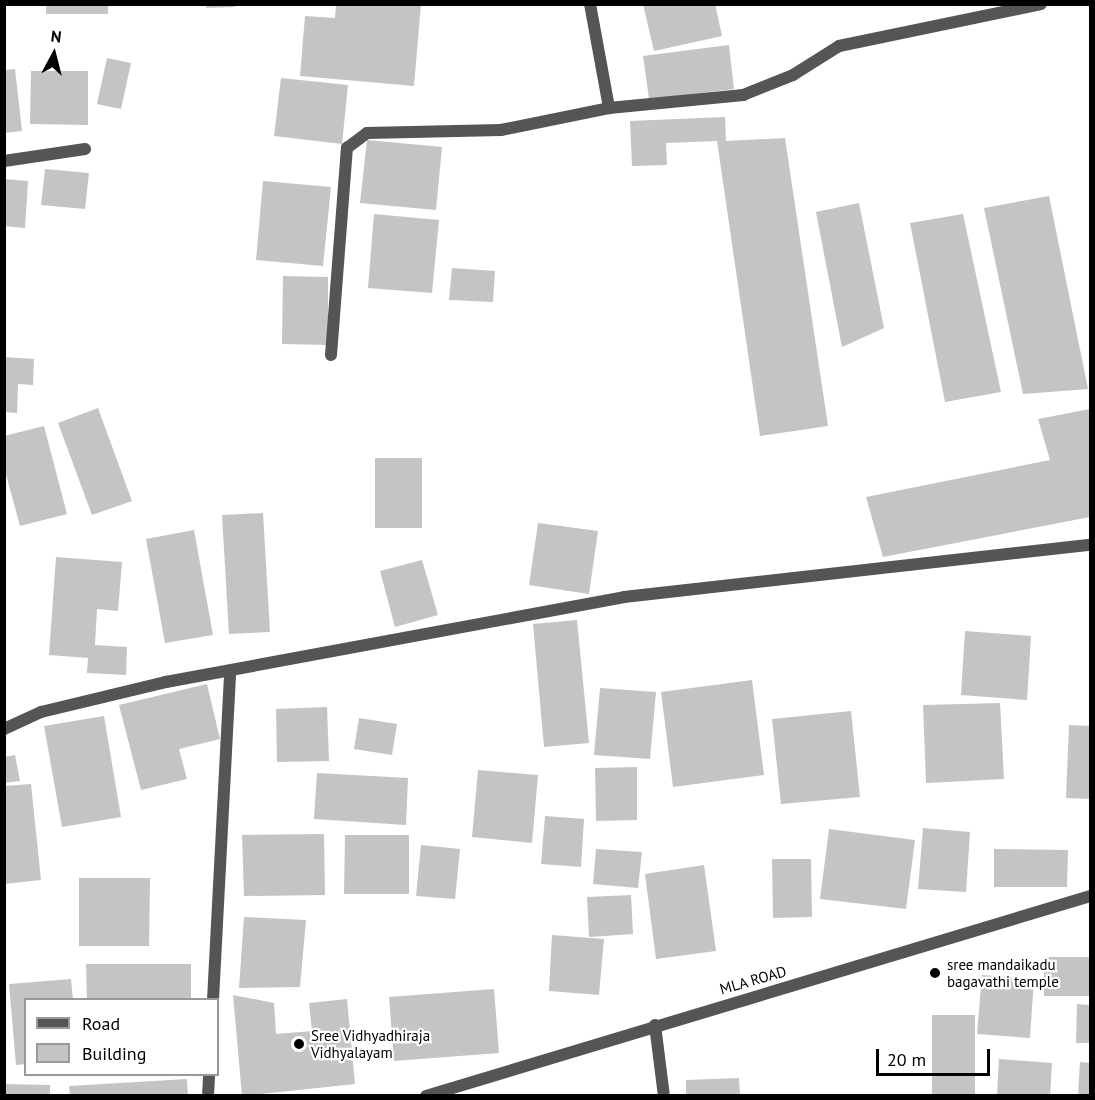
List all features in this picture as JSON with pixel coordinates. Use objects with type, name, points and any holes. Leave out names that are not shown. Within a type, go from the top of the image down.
[{"type":"street","points":[[590,4],[609,108]]},
{"type":"street","points":[[331,355],[347,148],[366,133],[501,129],[609,108],[743,95],[793,75],[838,46],[1041,4]]},
{"type":"street","points":[[4,161],[85,149]]},
{"type":"street","points":[[4,729],[41,712],[230,672],[624,597],[1090,545]]},
{"type":"street","points":[[213,998],[230,672]]},
{"type":"street","name":"MLA ROAD","points":[[426,1095],[1090,896]]},
{"type":"street","points":[[655,1025],[664,1095]]},
{"type":"street","points":[[207,1095],[209,1076]]},
{"type":"building","points":[[46,4],[108,4],[108,14],[46,14]]},
{"type":"building","points":[[206,4],[234,4],[234,7],[206,8]]},
{"type":"building","points":[[336,4],[421,4],[414,86],[300,76],[305,16],[335,18]]},
{"type":"building","points":[[643,4],[715,4],[722,36],[654,51]]},
{"type":"building","points":[[729,45],[734,89],[649,99],[643,56]]},
{"type":"building","points":[[107,58],[131,63],[121,109],[97,104]]},
{"type":"building","points":[[15,69],[22,131],[4,133],[4,70]]},
{"type":"building","points":[[31,71],[88,71],[88,125],[30,124]]},
{"type":"building","points":[[281,78],[348,85],[342,144],[274,136]]},
{"type":"building","points":[[725,117],[726,141],[785,138],[828,426],[760,436],[717,141],[666,143],[667,165],[632,166],[630,121]]},
{"type":"building","points":[[367,140],[442,147],[436,210],[360,203]]},
{"type":"building","points":[[45,169],[89,173],[85,209],[41,205]]},
{"type":"building","points":[[4,179],[28,181],[25,228],[4,226]]},
{"type":"building","points":[[263,181],[331,187],[323,266],[256,260]]},
{"type":"building","points":[[1049,196],[1088,389],[1023,394],[984,208]]},
{"type":"building","points":[[859,203],[884,328],[842,347],[816,212]]},
{"type":"building","points":[[374,214],[439,220],[432,293],[368,288]]},
{"type":"building","points":[[963,214],[1001,392],[945,402],[910,223]]},
{"type":"building","points":[[452,268],[495,271],[493,302],[449,300]]},
{"type":"building","points":[[283,276],[328,277],[328,345],[282,344]]},
{"type":"building","points":[[4,357],[34,359],[33,385],[18,384],[17,413],[4,412]]},
{"type":"building","points":[[98,408],[132,501],[92,515],[58,423]]},
{"type":"building","points":[[1090,409],[1090,517],[883,557],[866,497],[1050,460],[1038,419]]},
{"type":"building","points":[[44,426],[67,514],[20,526],[4,467],[4,436]]},
{"type":"building","points":[[375,458],[422,458],[422,528],[375,528]]},
{"type":"building","points":[[263,513],[270,632],[229,634],[222,515]]},
{"type":"building","points":[[538,523],[598,531],[589,594],[529,585]]},
{"type":"building","points":[[194,530],[213,635],[165,643],[146,539]]},
{"type":"building","points":[[56,557],[122,562],[118,611],[97,609],[95,645],[127,647],[126,675],[87,673],[88,658],[49,655]]},
{"type":"building","points":[[422,560],[438,615],[395,627],[380,571]]},
{"type":"building","points":[[577,620],[589,743],[544,747],[533,624]]},
{"type":"building","points":[[965,631],[1031,636],[1027,700],[961,695]]},
{"type":"building","points":[[752,680],[764,775],[673,787],[661,692]]},
{"type":"building","points":[[207,684],[220,739],[179,749],[187,779],[141,790],[119,705]]},
{"type":"building","points":[[600,688],[656,692],[650,759],[594,755]]},
{"type":"building","points":[[1000,703],[1004,779],[926,783],[923,705]]},
{"type":"building","points":[[327,707],[329,761],[277,762],[276,709]]},
{"type":"building","points":[[851,711],[860,797],[781,804],[772,719]]},
{"type":"building","points":[[104,716],[121,817],[62,827],[44,726]]},
{"type":"building","points":[[359,718],[397,724],[392,755],[354,749]]},
{"type":"building","points":[[1069,725],[1090,726],[1090,799],[1066,798]]},
{"type":"building","points":[[15,755],[20,781],[4,783],[4,757]]},
{"type":"building","points":[[637,767],[637,820],[596,821],[595,768]]},
{"type":"building","points":[[478,770],[538,775],[532,843],[472,837]]},
{"type":"building","points":[[317,773],[408,778],[406,825],[314,819]]},
{"type":"building","points":[[31,784],[41,880],[4,884],[4,786]]},
{"type":"building","points":[[545,816],[584,819],[581,867],[541,864]]},
{"type":"building","points":[[923,828],[970,832],[966,892],[918,889]]},
{"type":"building","points":[[829,829],[915,840],[906,909],[820,899]]},
{"type":"building","points":[[324,834],[325,895],[244,896],[242,835]]},
{"type":"building","points":[[345,835],[409,835],[409,894],[344,894]]},
{"type":"building","points":[[421,845],[460,849],[455,899],[416,896]]},
{"type":"building","points":[[596,849],[642,852],[638,888],[593,884]]},
{"type":"building","points":[[994,849],[1068,850],[1067,887],[994,887]]},
{"type":"building","points":[[772,859],[811,859],[812,917],[773,918]]},
{"type":"building","points":[[704,865],[716,951],[656,959],[645,874]]},
{"type":"building","points":[[79,878],[150,878],[149,946],[79,946]]},
{"type":"building","points":[[631,895],[633,934],[589,937],[587,897]]},
{"type":"building","points":[[244,917],[306,920],[300,987],[239,988]]},
{"type":"building","points":[[552,935],[604,939],[599,995],[549,991]]},
{"type":"building","points":[[1044,957],[1090,957],[1090,996],[1044,996]]},
{"type":"building","points":[[86,964],[191,964],[191,998],[87,998]]},
{"type":"building","points":[[982,975],[1034,979],[1030,1038],[977,1034]]},
{"type":"building","points":[[71,979],[73,998],[24,998],[24,1064],[16,1065],[9,984]]},
{"type":"building","points":[[494,989],[499,1053],[394,1061],[389,997]]},
{"type":"building","points":[[233,995],[274,1003],[276,1034],[312,1031],[309,1003],[347,999],[355,1084],[242,1096]]},
{"type":"building","points":[[1077,1004],[1090,1005],[1090,1043],[1076,1043]]},
{"type":"building","points":[[932,1015],[975,1015],[975,1096],[932,1096]]},
{"type":"building","points":[[999,1059],[1052,1063],[1050,1096],[997,1096]]},
{"type":"building","points":[[1080,1062],[1090,1063],[1090,1096],[1078,1096]]},
{"type":"building","points":[[739,1078],[740,1096],[686,1096],[686,1080]]},
{"type":"building","points":[[187,1079],[188,1096],[70,1096],[69,1086]]},
{"type":"building","points":[[4,1084],[50,1085],[50,1096],[4,1096]]},
{"type":"place","name":"sree mandaikadu bagavathi temple","points":[[935,973]]},
{"type":"place","name":"Sree Vidhyadhiraja Vidhyalayam","points":[[299,1044]]}]
